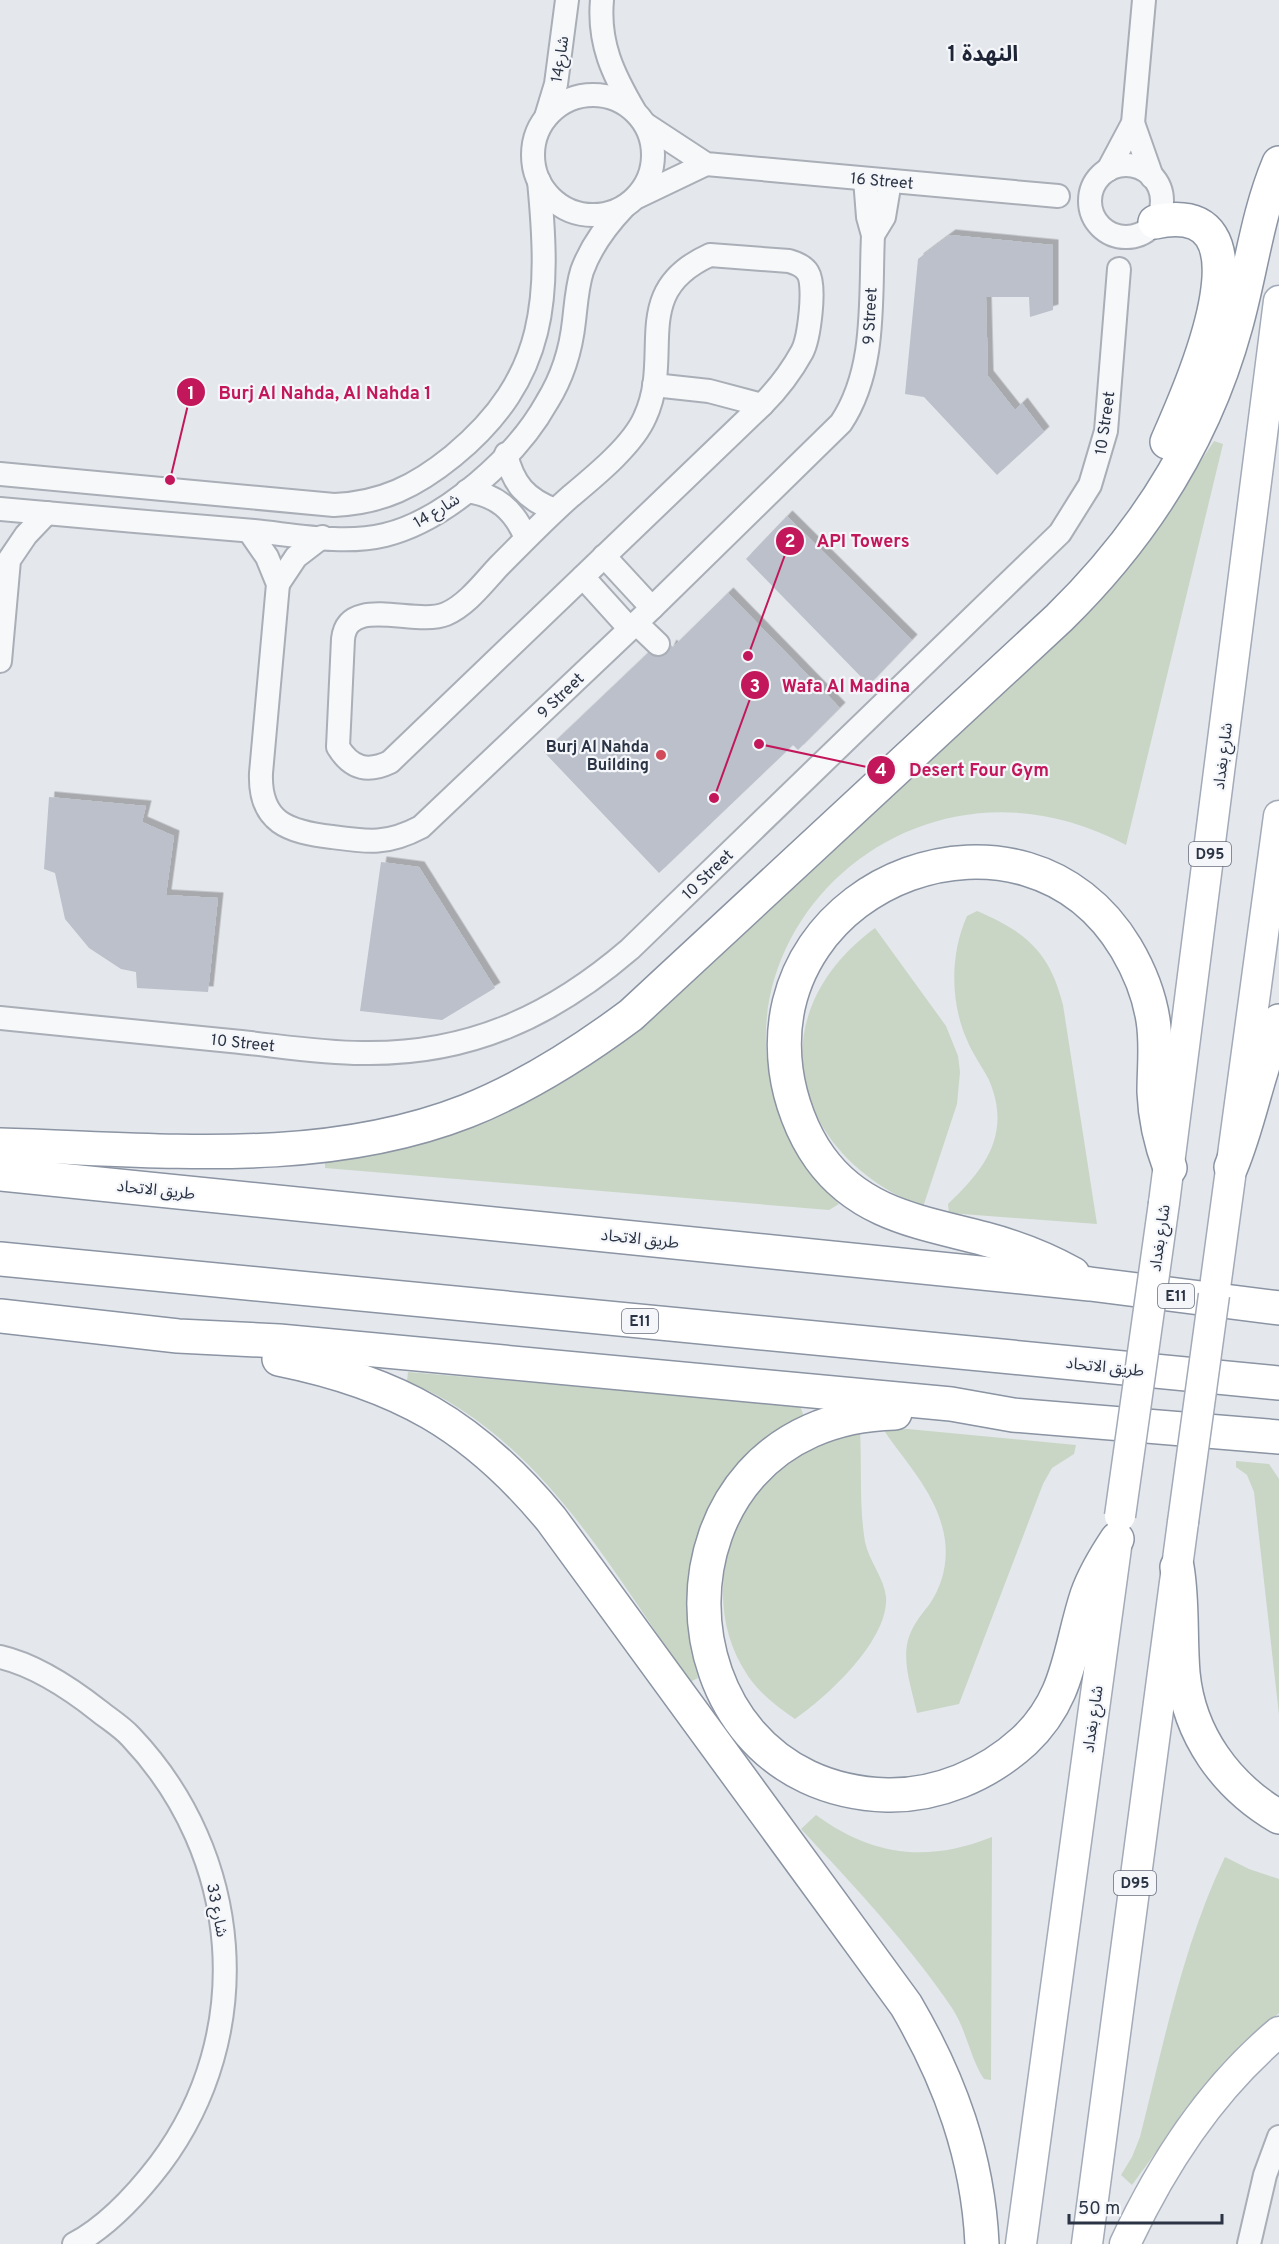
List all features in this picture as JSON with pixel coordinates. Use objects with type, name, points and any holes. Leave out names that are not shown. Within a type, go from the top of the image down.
[{"type":"highway","points":[[0,1145],[256,1151],[299,1149],[352,1142],[426,1125],[510,1092],[573,1056],[632,1015],[1080,597],[1114,561],[1138,529],[1181,462],[1213,394],[1226,360],[1260,220],[1279,163]]},
{"type":"highway","points":[[1028,644],[1114,532],[1165,448],[1202,358],[1215,319],[1224,274],[1222,254],[1213,234],[1197,221],[1177,218],[1148,228]]},
{"type":"highway","points":[[1090,1284],[1013,1247],[906,1220],[882,1209],[852,1190],[820,1158],[802,1126],[788,1082],[784,1028],[795,981],[819,939],[852,904],[875,888],[901,875],[929,867],[957,862],[1008,865],[1049,879],[1068,889],[1089,905],[1119,938],[1137,968],[1147,993],[1156,1045],[1156,1111],[1170,1168]]},
{"type":"highway","points":[[1232,1167],[1249,1120],[1268,1045],[1279,1021]]},
{"type":"highway","name":"طريق الاتحاد","points":[[0,1174],[1090,1284],[1274,1306]]},
{"type":"highway","name":"طريق الاتحاد","points":[[0,1259],[1279,1383]]},
{"type":"highway","points":[[0,1316],[178,1336],[279,1341],[951,1404],[1013,1415],[1279,1437]]},
{"type":"highway","points":[[178,1336],[326,1369],[383,1388],[435,1414],[460,1431],[485,1450],[530,1495],[906,2005],[939,2066],[958,2112],[977,2187],[982,2244]]},
{"type":"highway","points":[[1013,1415],[978,1417],[894,1413],[854,1417],[825,1425],[780,1448],[749,1476],[730,1501],[716,1528],[704,1577],[703,1607],[706,1637],[723,1693],[751,1732],[786,1764],[807,1776],[852,1791],[874,1794],[917,1793],[939,1789],[979,1773],[1025,1740],[1056,1700],[1071,1662],[1087,1595],[1118,1528]]},
{"type":"highway","points":[[1177,1567],[1183,1610],[1184,1681],[1197,1726],[1209,1751],[1229,1777],[1245,1794],[1279,1817]]},
{"type":"main road","name":"شارع بغداد","points":[[1021,2244],[1118,1528],[1170,1168],[1279,301]]},
{"type":"main road","name":"D95","points":[[1087,2244],[1279,816]]},
{"type":"main road","points":[[1125,2244],[1156,2181],[1198,2119],[1246,2063],[1279,2032]]},
{"type":"street","name":"شارع14","points":[[546,117],[556,84],[567,0]]},
{"type":"street","points":[[602,0],[602,35],[607,59],[651,139],[651,170],[630,202]]},
{"type":"street","points":[[1144,0],[1133,123],[1152,177]]},
{"type":"street","points":[[589,95],[606,96],[621,101],[640,118],[706,164],[608,213],[592,215],[575,213],[560,206],[548,195],[539,181],[534,165],[533,148],[537,132],[546,117],[558,106],[572,98],[589,95]]},
{"type":"street","points":[[1133,123],[1104,173],[1091,198],[1101,226],[1119,269],[1132,253],[1148,228],[1162,204],[1158,184],[1145,171],[1127,165],[1104,173],[1058,196],[1101,226],[1123,237],[1148,228]]},
{"type":"street","name":"16 Street","points":[[706,164],[1058,196]]},
{"type":"street","points":[[866,179],[867,207],[873,235]]},
{"type":"street","name":"شارع 14","points":[[0,474],[334,505],[374,501],[412,486],[437,469],[480,431],[508,399],[525,369],[540,320],[542,294],[543,237],[539,181]]},
{"type":"street","points":[[873,235],[884,217],[890,181]]},
{"type":"street","name":"شارع 14","points":[[0,509],[321,537],[384,535],[416,525],[446,508],[467,491],[506,454],[547,403],[560,378],[572,336],[582,272],[592,248],[606,226],[630,202]]},
{"type":"street","name":"9 Street","points":[[278,584],[261,773],[264,803],[282,825],[297,833],[369,842],[387,841],[404,836],[435,816],[646,631],[828,437],[852,407],[865,371],[873,235]]},
{"type":"street","points":[[710,255],[789,261],[797,264],[810,275],[812,284],[803,349],[792,370],[762,405],[390,762],[376,768],[360,768],[347,761],[338,747],[344,629],[358,615],[425,619],[446,614],[465,602],[526,538],[636,433],[645,418],[654,385],[658,321],[662,299],[673,279],[690,264],[710,255]]},
{"type":"street","name":"10 Street","points":[[0,1018],[330,1051],[389,1053],[448,1046],[505,1029],[558,1003],[583,987],[638,941],[1060,533],[1090,485],[1102,450],[1106,431],[1119,269]]},
{"type":"street","points":[[654,385],[709,391],[762,405]]},
{"type":"street","points":[[506,454],[515,481],[523,493],[538,504],[555,510]]},
{"type":"street","points":[[467,491],[495,498],[507,506],[519,521],[526,538]]},
{"type":"street","points":[[0,661],[4,550],[26,535],[47,513]]},
{"type":"street","points":[[249,531],[267,557],[278,584]]},
{"type":"street","points":[[278,584],[296,557],[321,537]]},
{"type":"street","points":[[604,556],[646,631]]},
{"type":"street","points":[[583,577],[646,631]]},
{"type":"street","name":"شارع 33","points":[[0,1658],[73,1691],[130,1736],[175,1792],[207,1857],[224,1927],[225,1999],[210,2070],[181,2136],[137,2194],[74,2244]]},
{"type":"street","points":[[1249,2244],[1265,2175],[1279,2137]]},
{"type":"green space","points":[[1214,441],[1223,444],[1126,845],[1036,815],[951,818],[876,848],[817,899],[779,966],[766,1044],[784,1125],[839,1204],[829,1210],[325,1168],[325,1160],[462,1126],[489,1117],[541,1093],[1174,502]]},
{"type":"green space","points":[[977,911],[1009,927],[1034,946],[1051,971],[1058,987],[1063,1005],[1097,1224],[949,1213],[948,1204],[973,1177],[991,1149],[998,1117],[989,1080],[969,1045],[961,1025],[955,994],[957,946],[967,916]]},
{"type":"green space","points":[[875,928],[946,1026],[958,1056],[960,1072],[957,1104],[923,1207],[878,1184],[843,1154],[819,1120],[805,1081],[803,1042],[813,1002],[837,963]]},
{"type":"green space","points":[[408,1372],[795,1405],[801,1408],[803,1414],[801,1420],[765,1443],[736,1469],[715,1497],[700,1528],[692,1562],[689,1598],[691,1637],[698,1678],[690,1682],[601,1552],[569,1510],[534,1471],[496,1435],[454,1405],[407,1381]]},
{"type":"green space","points":[[887,1427],[1076,1445],[1074,1454],[1052,1468],[1043,1484],[959,1704],[917,1713],[908,1676],[906,1649],[914,1626],[939,1587],[945,1567],[946,1546],[938,1513],[918,1477],[885,1432]]},
{"type":"green space","points":[[860,1431],[863,1528],[867,1549],[885,1590],[884,1614],[878,1631],[854,1666],[823,1697],[795,1719],[758,1689],[748,1676],[734,1649],[725,1620],[723,1591],[726,1561],[735,1533],[749,1506],[767,1482],[790,1462],[806,1452]]},
{"type":"green space","points":[[1236,1461],[1269,1464],[1279,1479],[1279,1715],[1254,1492],[1247,1475],[1236,1467]]},
{"type":"green space","points":[[816,1815],[858,1839],[879,1847],[901,1851],[945,1850],[992,1837],[991,2080],[984,2079],[979,2071],[957,2017],[918,1961],[801,1829]]},
{"type":"green space","points":[[1225,1857],[1249,1869],[1279,1879],[1279,2013],[1259,2031],[1172,2130],[1132,2185],[1121,2175],[1140,2137],[1186,1959],[1210,1890]]},
{"type":"building","points":[[950,235],[1053,245],[1053,310],[1030,317],[1029,297],[986,297],[988,376],[1015,410],[1022,403],[1044,432],[997,475],[924,397],[905,394],[918,259]]},
{"type":"building","points":[[787,516],[912,640],[869,685],[746,559]]},
{"type":"building","name":"Burj Al Nahda Building","points":[[728,593],[840,708],[798,750],[793,745],[659,873],[544,752],[648,653],[655,657],[667,654],[671,645],[673,647]]},
{"type":"building","points":[[49,797],[146,806],[142,822],[174,836],[166,895],[218,898],[208,992],[137,988],[136,972],[121,969],[89,948],[65,919],[55,873],[44,869]]},
{"type":"building","points":[[381,862],[419,867],[495,988],[442,1020],[360,1011]]},
{"type":"place","name":"Burj Al Nahda, Al Nahda 1","points":[[170,480]]},
{"type":"place","name":"API Towers","points":[[748,656]]},
{"type":"place","name":"Desert Four Gym","points":[[759,744]]},
{"type":"place","name":"Burj Al Nahda Building","points":[[661,755]]},
{"type":"place","name":"Wafa Al Madina","points":[[714,798]]},
{"type":"district","name":"النهدة 1","points":[[983,53]]}]
